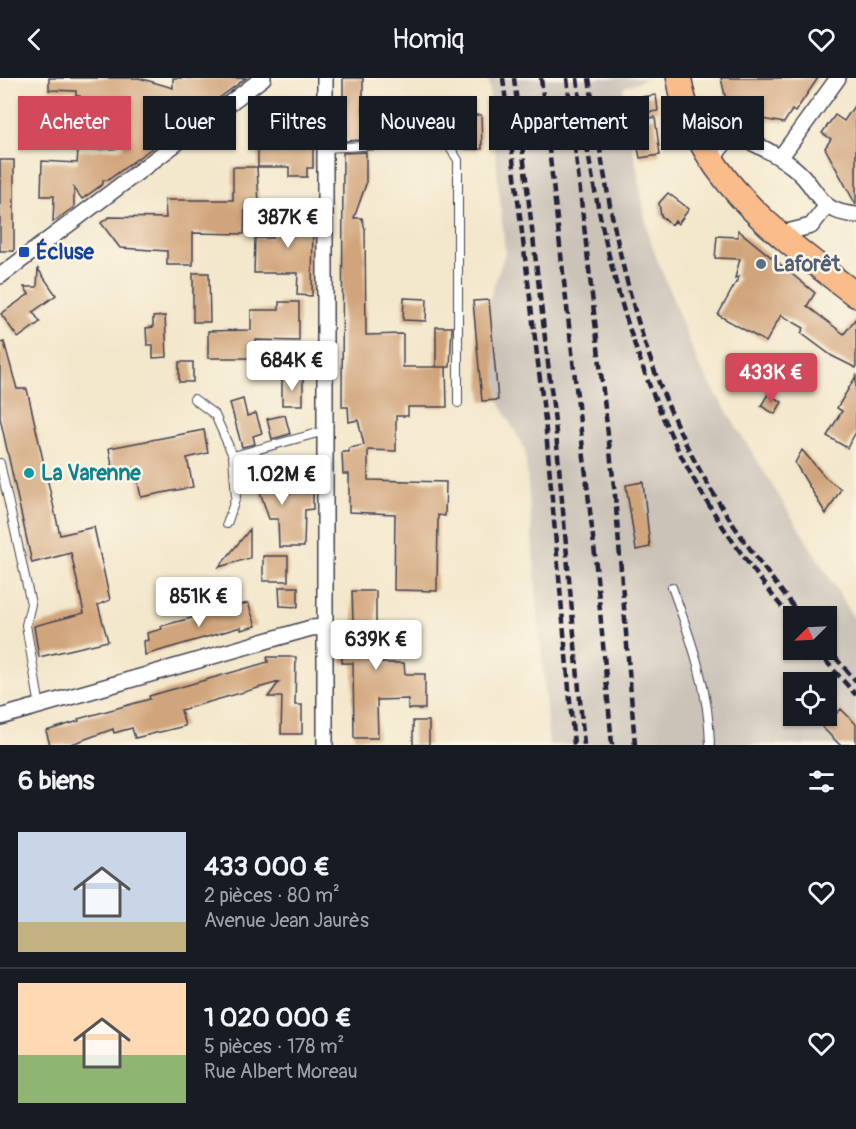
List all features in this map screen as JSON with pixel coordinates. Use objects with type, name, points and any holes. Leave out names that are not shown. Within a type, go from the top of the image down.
[{"type":"main road","points":[[679,78],[684,96]]},
{"type":"main road","points":[[706,150],[720,173],[779,234],[856,295]]},
{"type":"street","points":[[0,276],[263,78]]},
{"type":"street","points":[[325,78],[325,96]]},
{"type":"street","points":[[780,158],[838,78]]},
{"type":"street","points":[[325,150],[325,745]]},
{"type":"street","points":[[711,160],[719,150]]},
{"type":"street","points":[[763,150],[780,158],[808,182],[826,207],[842,214],[856,215]]},
{"type":"street","points":[[779,234],[810,226],[826,207]]},
{"type":"street","points":[[0,717],[311,628],[326,627]]},
{"type":"lane","points":[[347,146],[382,144],[416,133],[433,133],[446,142],[459,160],[458,404]]},
{"type":"lane","points":[[194,399],[215,415],[233,456],[236,497],[227,524]]},
{"type":"lane","points":[[233,456],[325,431]]},
{"type":"lane","points":[[0,463],[32,604],[26,625],[40,706]]},
{"type":"lane","points":[[672,587],[697,654],[710,722],[710,745]]},
{"type":"shaded area","points":[[488,78],[648,78],[623,88],[624,96],[490,96]]},
{"type":"shaded area","points":[[495,150],[634,150],[649,238],[699,366],[856,621],[856,745],[549,745],[525,450],[498,400],[489,300],[505,252]]},
{"type":"building","points":[[49,78],[139,78],[173,88],[173,78],[246,78],[222,96],[143,96],[143,150],[149,150],[108,180],[103,180],[103,184],[82,199],[74,188],[74,207],[53,222],[54,196],[41,196],[42,161],[77,163],[78,151],[131,150],[131,96],[76,96],[76,91],[49,90]]},
{"type":"building","points":[[343,78],[363,78],[363,96],[359,96],[359,140],[347,141],[347,96],[343,96]]},
{"type":"building","points":[[721,78],[818,78],[795,112],[792,110],[784,123],[764,119],[764,96],[725,96]]},
{"type":"building","points":[[656,95],[658,111],[649,112],[648,96]]},
{"type":"building","points":[[856,103],[856,205],[825,148],[831,139],[822,133],[835,115],[844,121]]},
{"type":"building","points":[[477,115],[481,115],[482,149],[477,149]]},
{"type":"building","points":[[655,117],[660,155],[640,158],[638,150],[649,150],[649,118]]},
{"type":"building","points":[[258,150],[313,150],[313,168],[307,168],[307,177],[289,177],[289,167],[258,167]]},
{"type":"building","points":[[366,152],[366,184],[354,218],[362,218],[365,229],[366,335],[403,334],[403,367],[436,367],[436,327],[452,327],[450,367],[446,367],[447,407],[408,407],[408,416],[396,416],[396,451],[368,450],[368,480],[446,482],[445,516],[438,515],[437,591],[394,590],[395,514],[349,512],[349,474],[343,474],[342,452],[349,452],[349,448],[364,445],[358,420],[349,422],[348,407],[342,407],[343,153]]},
{"type":"building","points":[[0,160],[14,160],[14,251],[0,251]]},
{"type":"building","points":[[233,167],[257,167],[259,203],[245,203],[244,234],[193,233],[193,265],[167,265],[167,251],[120,248],[101,223],[109,217],[166,218],[165,200],[233,200]]},
{"type":"building","points":[[668,193],[689,209],[678,224],[675,221],[672,225],[661,216],[659,203]]},
{"type":"building","points":[[272,203],[287,203],[286,217],[313,217],[312,296],[297,295],[298,273],[254,273],[255,238],[272,238]]},
{"type":"building","points":[[738,230],[815,293],[807,306],[844,334],[856,318],[856,368],[832,356],[801,333],[804,328],[781,315],[766,342],[718,315],[739,277],[735,278],[740,259],[715,258],[717,236],[738,237]]},
{"type":"building","points":[[38,269],[56,295],[33,312],[40,322],[18,338],[1,314],[29,294],[24,287],[37,287]]},
{"type":"building","points":[[193,273],[209,273],[210,322],[193,322]]},
{"type":"building","points":[[404,298],[427,299],[426,321],[403,320]]},
{"type":"building","points":[[489,300],[498,400],[482,401],[473,301]]},
{"type":"building","points":[[279,302],[299,302],[299,341],[256,340],[256,358],[208,358],[208,331],[251,330],[251,310],[279,310]]},
{"type":"building","points":[[165,316],[167,357],[153,358],[153,345],[147,345],[146,328],[153,327],[153,317]]},
{"type":"building","name":"La Varenne","points":[[4,342],[17,389],[27,389],[60,535],[94,527],[110,600],[98,605],[108,641],[39,657],[34,626],[84,613],[71,553],[32,563],[0,418],[0,343]]},
{"type":"building","points":[[179,362],[193,362],[193,382],[179,382]]},
{"type":"building","points":[[856,376],[856,432],[847,448],[827,436],[842,411],[837,408]]},
{"type":"building","points":[[282,378],[303,378],[303,405],[282,405]]},
{"type":"building","points":[[768,394],[782,402],[775,414],[761,406]]},
{"type":"building","points":[[243,399],[247,416],[256,413],[262,433],[253,436],[255,444],[242,447],[230,403]]},
{"type":"building","points":[[285,415],[290,434],[272,439],[267,419]]},
{"type":"building","name":"La Varenne","points":[[204,430],[208,453],[187,458],[193,487],[141,497],[135,468],[113,472],[109,448]]},
{"type":"building","points":[[802,450],[826,478],[841,489],[826,514],[795,463]]},
{"type":"building","points":[[273,466],[281,493],[313,493],[313,509],[305,510],[304,547],[279,547],[278,519],[269,519],[259,489],[250,491],[244,473]]},
{"type":"building","points":[[643,482],[650,547],[636,550],[626,485]]},
{"type":"building","points":[[250,529],[250,558],[219,567]]},
{"type":"building","points":[[263,556],[288,556],[288,581],[263,581]]},
{"type":"building","points":[[279,587],[298,587],[298,607],[280,606]]},
{"type":"building","points":[[352,591],[376,591],[376,663],[404,663],[405,674],[425,674],[425,709],[408,709],[408,699],[377,700],[378,738],[354,738],[353,663],[342,663],[342,648],[354,648]]},
{"type":"building","points":[[248,603],[256,626],[241,630],[241,627],[145,655],[144,641],[148,640],[147,633],[162,629],[161,626]]},
{"type":"building","points":[[267,657],[296,657],[295,705],[302,705],[302,734],[281,734],[282,697],[268,697],[279,682],[181,710],[185,726],[135,738],[132,728],[114,733],[113,729],[69,745],[50,745],[46,731],[79,721],[78,719],[150,699],[149,696],[268,662]]},
{"type":"building","points":[[841,709],[856,724],[856,745],[840,745],[822,727],[837,726],[837,713]]},
{"type":"building","points":[[413,721],[429,721],[429,745],[413,745]]},
{"type":"railway","points":[[503,78],[545,420],[574,745]]},
{"type":"railway","points":[[514,78],[555,422],[584,745]]},
{"type":"railway","points":[[541,78],[595,555],[612,745]]},
{"type":"railway","points":[[567,78],[615,495],[635,745]]},
{"type":"railway","points":[[577,78],[605,241],[635,347],[655,398],[704,497],[747,561],[783,608]]},
{"type":"railway","points":[[589,78],[622,262],[634,307],[664,395],[695,462],[722,508],[793,606]]},
{"type":"railway","points":[[837,659],[856,681]]},
{"type":"railway","points":[[825,660],[856,695]]},
{"type":"place","name":"Écluse","points":[[24,252]]},
{"type":"place","name":"Laforêt","points":[[761,264]]},
{"type":"place","name":"La Varenne","points":[[29,473]]}]
